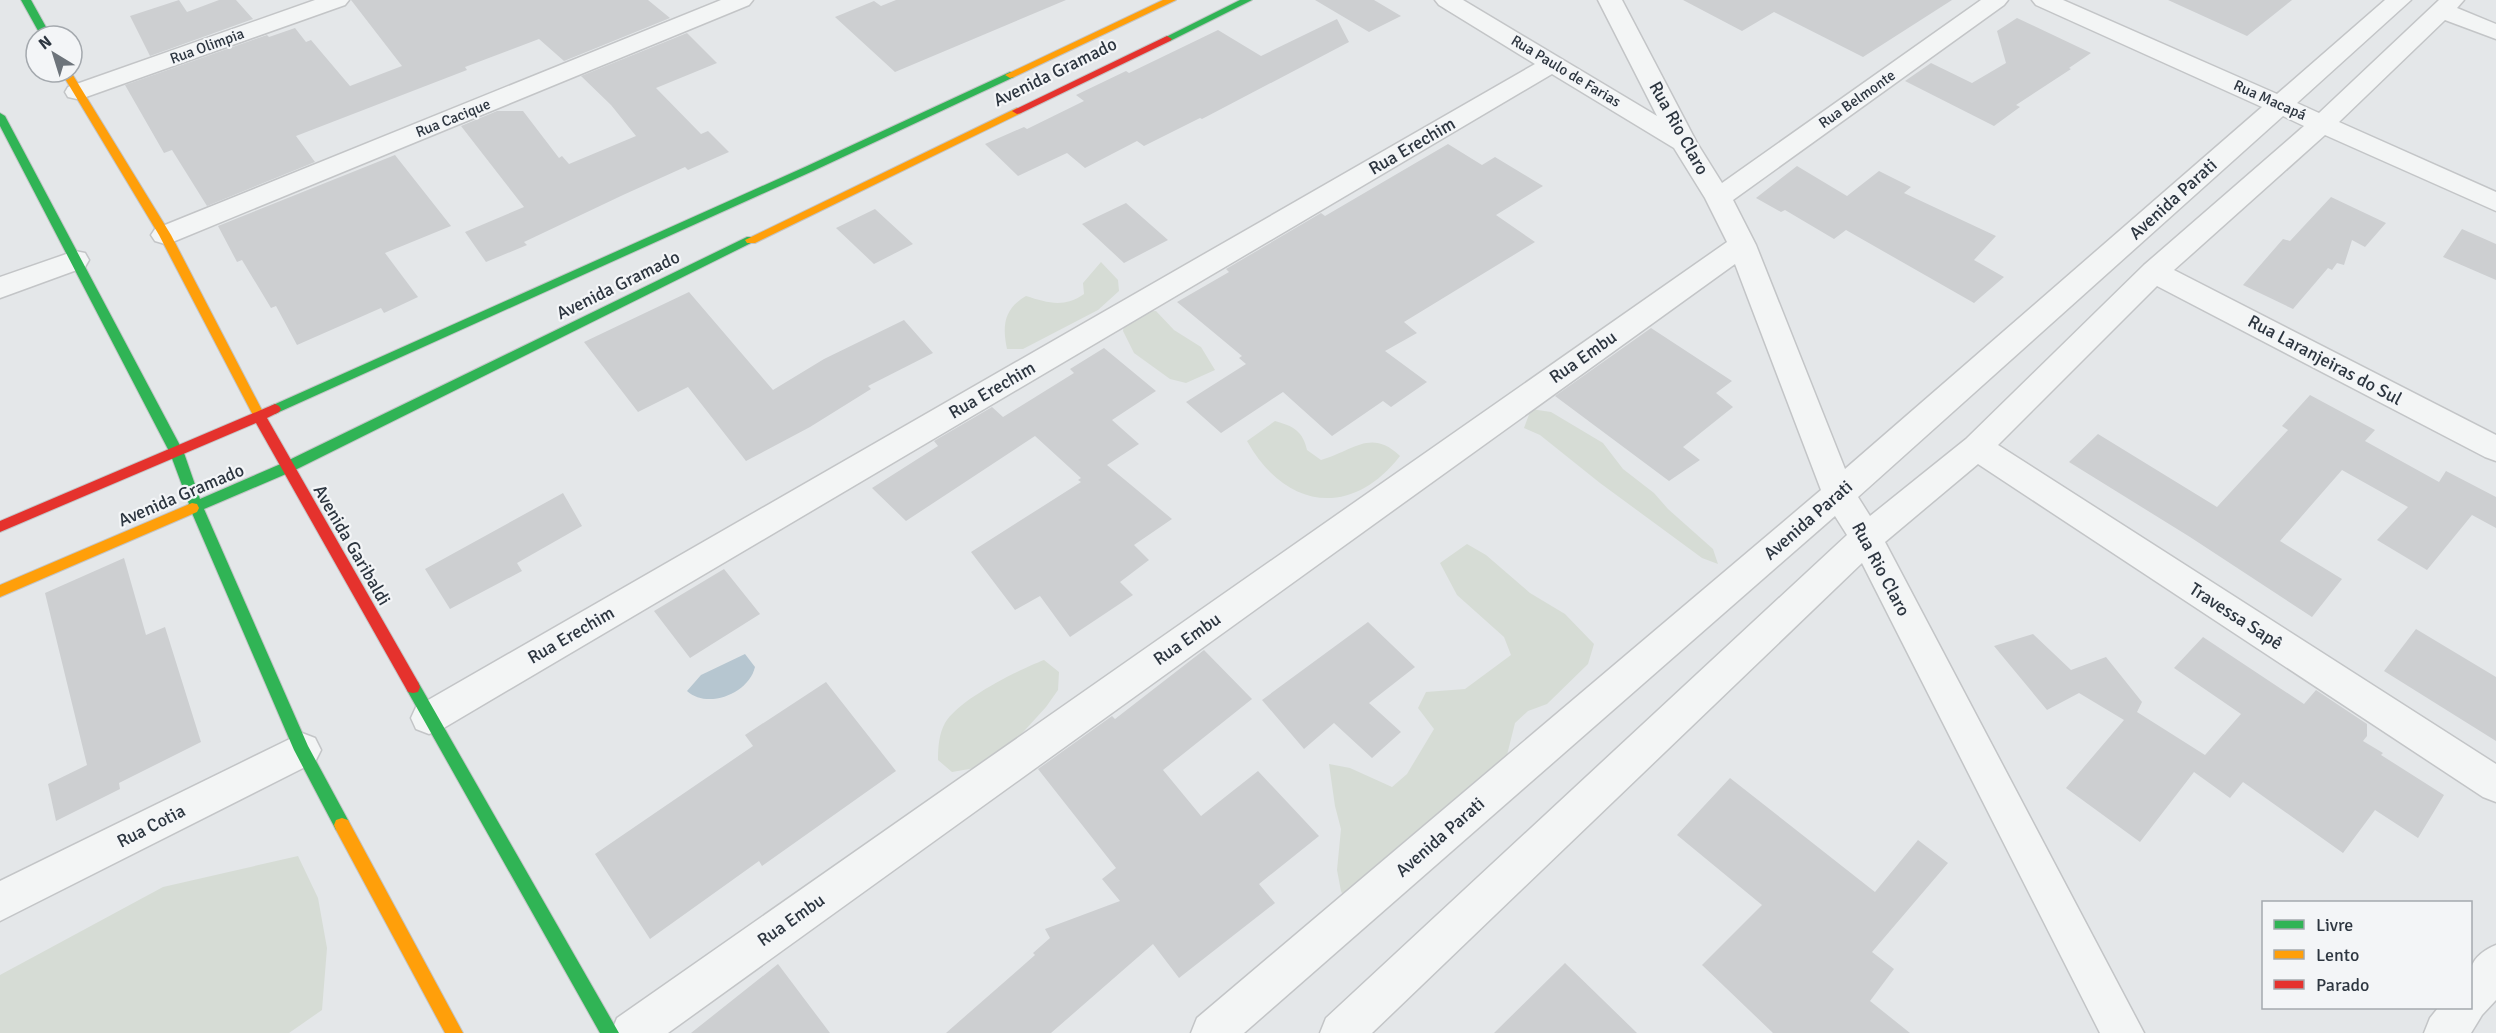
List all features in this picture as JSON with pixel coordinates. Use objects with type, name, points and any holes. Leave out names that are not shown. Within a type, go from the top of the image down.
[{"type":"main road","points":[[26,0],[39,24]]},
{"type":"main road","name":"Avenida Gramado","points":[[0,527],[177,453],[809,169],[1171,0]]},
{"type":"main road","name":"Avenida Gramado","points":[[0,591],[288,467],[834,188],[1155,44],[1247,0]]},
{"type":"main road","points":[[1121,24],[1155,44]]},
{"type":"main road","name":"Avenida Garibaldi","points":[[73,84],[165,235],[258,415],[610,1033]]},
{"type":"main road","points":[[0,116],[177,453],[197,508],[302,750],[449,1031]]},
{"type":"main road","points":[[809,169],[834,188]]},
{"type":"street","name":"Rua Olimpia","points":[[84,78],[337,0]]},
{"type":"street","name":"Rua Cacique","points":[[165,235],[741,0]]},
{"type":"street","name":"Rua Paulo de Farias","points":[[1447,0],[1684,143]]},
{"type":"street","name":"Rua Belmonte","points":[[1718,198],[1996,0]]},
{"type":"street","name":"Rua Macapá","points":[[2044,0],[2496,202]]},
{"type":"street","name":"Avenida Parati","points":[[1212,1033],[1839,494],[2399,0]]},
{"type":"street","name":"Rua Rio Claro","points":[[1618,3],[1684,143],[1718,198],[1742,245],[1839,494],[1866,538],[2117,1030]]},
{"type":"street","points":[[1341,1033],[1866,538],[1977,447],[2154,272],[2323,123],[2446,5],[2496,32]]},
{"type":"street","name":"Rua Erechim","points":[[429,718],[1554,63]]},
{"type":"street","name":"Rua Embu","points":[[632,1033],[1742,245]]},
{"type":"street","points":[[0,288],[75,260]]},
{"type":"street","name":"Rua Laranjeiras do Sul","points":[[2154,272],[2496,449]]},
{"type":"street","name":"Travessa Sapê","points":[[1977,447],[2496,785]]},
{"type":"street","name":"Rua Cotia","points":[[0,902],[302,750]]},
{"type":"street","points":[[2472,996],[2496,966]]},
{"type":"street","points":[[2445,1033],[2463,1009]]},
{"type":"shaded area","points":[[1101,262],[1118,280],[1119,291],[1098,310],[1023,349],[1007,349],[1005,325],[1013,306],[1026,296],[1056,303],[1077,298],[1084,294],[1083,283]]},
{"type":"shaded area","points":[[1156,311],[1174,330],[1201,347],[1215,370],[1186,383],[1170,379],[1134,353],[1123,331],[1125,319],[1139,312]]},
{"type":"shaded area","points":[[1531,409],[1551,412],[1603,443],[1623,469],[1654,493],[1668,509],[1713,549],[1718,564],[1702,558],[1600,483],[1540,435],[1524,428]]},
{"type":"shaded area","points":[[1275,421],[1296,430],[1303,438],[1307,450],[1321,460],[1352,447],[1371,443],[1390,448],[1400,456],[1381,476],[1361,490],[1340,497],[1319,498],[1299,492],[1280,481],[1262,464],[1247,441]]},
{"type":"shaded area","points":[[1467,544],[1486,555],[1530,593],[1565,614],[1594,644],[1588,664],[1547,704],[1528,711],[1515,723],[1506,759],[1351,914],[1341,891],[1337,870],[1341,829],[1329,764],[1350,768],[1392,787],[1407,774],[1434,729],[1418,708],[1426,692],[1465,689],[1511,655],[1504,637],[1457,595],[1440,563]]},
{"type":"shaded area","points":[[745,654],[755,667],[745,684],[736,691],[716,699],[706,699],[687,691],[701,675]]},
{"type":"shaded area","points":[[1044,660],[1059,672],[1058,690],[1016,740],[975,768],[952,772],[938,760],[941,732],[952,714],[990,686]]},
{"type":"shaded area","points":[[298,856],[318,898],[327,948],[322,1010],[289,1033],[0,1033],[0,975],[163,887]]},
{"type":"building","points":[[179,0],[187,12],[219,0],[236,0],[253,19],[150,56],[130,16]]},
{"type":"building","points":[[351,0],[648,0],[670,18],[564,61],[539,39],[465,67],[467,70],[296,136],[315,162],[207,206],[172,150],[164,153],[125,85],[267,35],[269,37],[295,28],[306,42],[311,40],[350,86],[402,66]]},
{"type":"building","points":[[896,0],[1066,0],[895,72],[835,17],[874,1],[881,6]]},
{"type":"building","points":[[1315,0],[1374,0],[1401,16],[1369,32]]},
{"type":"building","points":[[1683,0],[1952,0],[1863,57],[1774,12],[1742,31]]},
{"type":"building","points":[[2168,0],[2292,0],[2247,36]]},
{"type":"building","points":[[2017,18],[2091,53],[2016,105],[2020,107],[1994,126],[1905,81],[1931,63],[1972,83],[2006,63],[1997,31]]},
{"type":"building","points":[[1337,19],[1349,42],[1202,119],[1144,146],[1137,141],[1085,168],[1067,153],[1018,176],[985,144],[1024,127],[1027,129],[1084,101],[1076,95],[1126,71],[1129,73],[1218,30],[1261,56]]},
{"type":"building","points":[[687,33],[717,63],[656,88],[701,134],[708,131],[729,152],[688,170],[685,167],[623,195],[524,242],[527,245],[486,262],[465,232],[524,207],[461,126],[497,111],[523,111],[559,158],[562,156],[569,164],[636,136],[611,105],[581,76]]},
{"type":"building","points":[[1448,144],[1482,165],[1495,157],[1543,186],[1496,215],[1535,242],[1404,322],[1417,333],[1385,351],[1427,382],[1391,407],[1383,401],[1332,436],[1283,392],[1221,433],[1186,402],[1246,364],[1239,358],[1242,356],[1177,302],[1229,272],[1226,269],[1321,213],[1325,216]]},
{"type":"building","points":[[395,155],[451,226],[385,253],[418,297],[384,313],[381,308],[297,345],[276,306],[271,308],[242,260],[237,262],[218,226]]},
{"type":"building","points":[[1797,166],[1847,196],[1879,171],[1911,187],[1904,193],[1996,236],[1974,260],[2004,277],[1974,303],[1846,230],[1834,239],[1785,210],[1781,212],[1756,198]]},
{"type":"building","points":[[2331,197],[2386,223],[2365,247],[2352,240],[2344,265],[2337,263],[2332,270],[2328,268],[2293,309],[2243,285],[2283,239],[2290,241]]},
{"type":"building","points":[[1126,203],[1168,240],[1124,263],[1082,224]]},
{"type":"building","points":[[875,209],[913,244],[874,264],[836,228]]},
{"type":"building","points":[[2462,229],[2496,244],[2496,280],[2443,257]]},
{"type":"building","points":[[689,292],[773,390],[824,359],[904,320],[933,353],[868,386],[871,389],[810,427],[746,461],[688,387],[638,412],[584,342]]},
{"type":"building","points":[[1651,328],[1732,381],[1716,393],[1733,407],[1683,447],[1700,460],[1669,481],[1555,396]]},
{"type":"building","points":[[1104,348],[1156,391],[1112,420],[1139,444],[1107,465],[1172,519],[1134,545],[1149,560],[1120,582],[1133,595],[1070,637],[1040,596],[1015,610],[971,552],[1081,482],[1078,480],[1081,478],[1035,436],[906,521],[872,488],[938,446],[934,441],[992,407],[1003,417],[1074,373],[1070,369]]},
{"type":"building","points":[[2310,395],[2375,430],[2365,441],[2439,482],[2446,471],[2496,497],[2496,528],[2472,515],[2427,570],[2377,540],[2408,507],[2342,470],[2280,541],[2342,579],[2312,617],[2190,537],[2069,462],[2098,434],[2217,507],[2288,430],[2282,426]]},
{"type":"building","points":[[563,493],[582,526],[517,563],[522,571],[450,609],[425,569]]},
{"type":"building","points":[[124,558],[146,635],[165,627],[201,742],[119,783],[120,789],[56,821],[48,784],[87,765],[45,593]]},
{"type":"building","points":[[724,569],[760,614],[690,658],[654,611]]},
{"type":"building","points":[[1368,622],[1415,667],[1369,703],[1401,732],[1372,758],[1334,723],[1304,749],[1262,700]]},
{"type":"building","points":[[2416,629],[2496,677],[2496,741],[2384,671]]},
{"type":"building","points":[[2033,634],[2071,670],[2106,657],[2142,702],[2137,712],[2205,755],[2241,714],[2174,668],[2203,637],[2304,704],[2316,690],[2367,724],[2367,736],[2363,741],[2444,795],[2418,838],[2375,810],[2343,853],[2243,782],[2230,798],[2194,772],[2140,842],[2066,788],[2124,720],[2079,693],[2047,710],[1994,646]]},
{"type":"building","points":[[1204,650],[1252,699],[1163,770],[1201,816],[1258,771],[1319,836],[1259,884],[1275,903],[1179,978],[1153,944],[1051,1033],[946,1033],[1035,955],[1033,953],[1050,938],[1045,929],[1120,901],[1102,879],[1116,868],[1038,769],[1112,716],[1115,719]]},
{"type":"building","points":[[826,682],[896,771],[762,866],[759,861],[650,939],[595,854],[753,746],[745,735]]},
{"type":"building","points":[[1730,778],[1875,892],[1918,840],[1948,863],[1872,952],[1894,969],[1870,1001],[1910,1033],[1773,1033],[1702,965],[1762,905],[1677,835]]},
{"type":"building","points":[[1565,963],[1637,1033],[1494,1033]]},
{"type":"building","points":[[778,964],[830,1033],[691,1033]]},
{"type":"traffic: fast","points":[[26,0],[39,24]]},
{"type":"traffic: fast","points":[[1167,39],[1247,0]]},
{"type":"traffic: fast","points":[[275,409],[809,169],[1010,75]]},
{"type":"traffic: fast","points":[[0,116],[177,453],[197,508],[302,750],[342,825]]},
{"type":"traffic: fast","points":[[192,508],[288,467],[751,240]]},
{"type":"traffic: fast","points":[[413,687],[610,1033]]},
{"type":"traffic: slow","points":[[1010,75],[1171,0]]},
{"type":"traffic: slow","points":[[73,84],[165,235],[259,416]]},
{"type":"traffic: slow","points":[[751,240],[1017,111]]},
{"type":"traffic: slow","points":[[0,591],[192,508]]},
{"type":"traffic: slow","points":[[342,825],[454,1033]]},
{"type":"traffic: jam","points":[[1017,111],[1167,39]]},
{"type":"traffic: jam","points":[[0,527],[275,409]]},
{"type":"traffic: jam","points":[[259,416],[413,687]]}]
